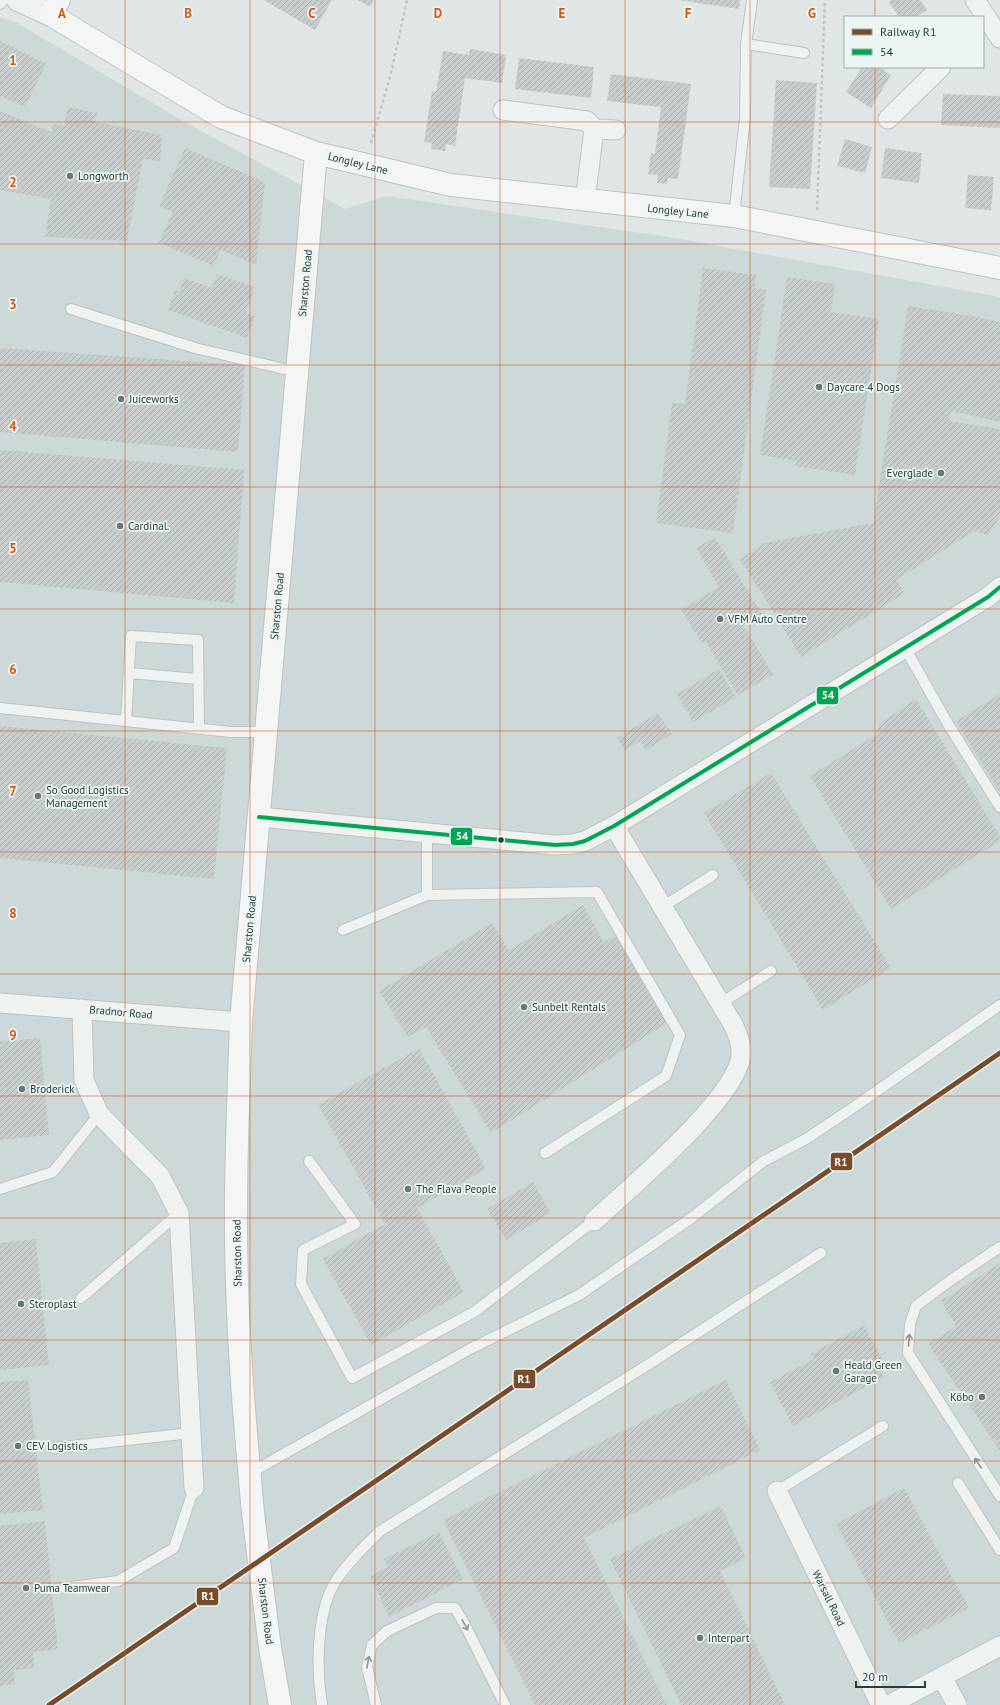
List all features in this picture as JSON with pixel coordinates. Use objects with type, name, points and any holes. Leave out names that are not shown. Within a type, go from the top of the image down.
[{"type":"main road","name":"Longley Lane","points":[[55,8],[221,117],[316,153],[451,186],[734,216],[1000,268]]},
{"type":"main road","name":"Sharston Road","points":[[280,1705],[270,1648],[253,1513],[237,1283],[236,1161],[241,1022],[316,153]]},
{"type":"street","name":"Longley Lane","points":[[18,0],[55,8]]},
{"type":"street","points":[[975,0],[983,16]]},
{"type":"street","points":[[984,17],[992,33]]},
{"type":"street","points":[[888,119],[940,68]]},
{"type":"street","points":[[503,110],[587,121],[594,129],[616,130]]},
{"type":"street","points":[[586,201],[594,129]]},
{"type":"street","points":[[259,817],[556,845],[573,844],[585,841],[614,826],[905,648],[988,597],[1000,587]]},
{"type":"street","points":[[594,1220],[673,1148],[709,1111],[737,1070],[741,1055],[740,1040],[734,1026],[614,826]]},
{"type":"street","name":"Bradnor Road","points":[[0,1003],[241,1022]]},
{"type":"street","points":[[82,1009],[84,1080],[99,1114],[160,1176],[179,1213],[194,1488]]},
{"type":"street","name":"Warsall Road","points":[[777,1492],[881,1705]]},
{"type":"street","points":[[889,1705],[1000,1646]]},
{"type":"street","points":[[942,1677],[957,1705]]},
{"type":"lane","points":[[0,4],[4,0]]},
{"type":"lane","points":[[734,216],[744,118],[746,44],[752,0]]},
{"type":"lane","points":[[746,44],[804,53]]},
{"type":"lane","points":[[70,309],[195,348],[297,372]]},
{"type":"lane","points":[[126,721],[131,636],[198,640],[199,728]]},
{"type":"lane","points":[[905,648],[948,724],[1000,807]]},
{"type":"lane","points":[[129,673],[198,679]]},
{"type":"lane","points":[[0,708],[231,732],[266,732]]},
{"type":"lane","points":[[427,832],[427,895]]},
{"type":"lane","points":[[662,906],[713,875]]},
{"type":"lane","points":[[343,930],[427,895],[597,892],[680,1034],[666,1076],[546,1153]]},
{"type":"lane","points":[[721,1003],[771,971]]},
{"type":"lane","points":[[250,1473],[470,1349],[579,1295],[690,1218],[764,1161],[806,1139],[1000,1005]]},
{"type":"lane","points":[[0,1189],[53,1172],[99,1114]]},
{"type":"lane","points":[[309,1161],[355,1224],[303,1250],[301,1284],[352,1378],[474,1312],[594,1220]]},
{"type":"lane","points":[[81,1298],[179,1213]]},
{"type":"lane","points":[[1000,1247],[916,1306],[910,1324],[908,1354],[1000,1496]]},
{"type":"lane","points":[[322,1705],[320,1691],[319,1646],[324,1606],[336,1580],[358,1553],[380,1531],[646,1366],[821,1253]]},
{"type":"lane","points":[[777,1492],[883,1426]]},
{"type":"lane","points":[[54,1448],[191,1433]]},
{"type":"lane","points":[[958,1483],[1000,1550]]},
{"type":"lane","points":[[64,1588],[118,1581],[174,1548],[194,1488]]},
{"type":"lane","points":[[376,1705],[367,1667],[372,1645],[387,1631],[436,1608],[455,1608],[465,1625],[504,1705]]},
{"type":"path","points":[[364,165],[391,73],[407,0]]},
{"type":"path","points":[[817,232],[825,0]]},
{"type":"shaded area","points":[[0,17],[17,23],[190,125],[345,209],[386,196],[669,237],[1000,297],[1000,1705],[0,1705]]},
{"type":"building","points":[[264,0],[332,0],[315,30]]},
{"type":"building","points":[[358,0],[374,0],[370,7]]},
{"type":"building","points":[[678,0],[740,0],[739,9]]},
{"type":"building","points":[[891,0],[920,0],[927,10],[918,16],[898,16],[889,2]]},
{"type":"building","points":[[0,41],[46,64],[25,107],[0,96]]},
{"type":"building","points":[[470,49],[506,55],[502,83],[465,78],[455,146],[446,144],[445,151],[431,149],[432,143],[424,142],[432,91],[436,92],[443,51],[469,55]]},
{"type":"building","points":[[519,58],[594,67],[591,98],[515,89]]},
{"type":"building","points":[[861,68],[880,68],[891,75],[871,108],[846,92]]},
{"type":"building","points":[[611,74],[691,84],[678,179],[668,178],[667,184],[657,183],[658,175],[648,174],[651,153],[655,154],[661,107],[607,101]]},
{"type":"building","points":[[776,80],[817,83],[810,189],[769,187]]},
{"type":"building","points":[[943,94],[1000,96],[1000,128],[941,125]]},
{"type":"building","name":"Longworth","points":[[68,107],[97,113],[95,122],[162,135],[160,161],[143,159],[127,241],[45,237],[51,199],[0,190],[0,111],[51,132],[54,124],[64,126]]},
{"type":"building","points":[[845,139],[872,147],[865,173],[837,166]]},
{"type":"building","points":[[185,148],[265,182],[256,265],[221,250],[214,266],[159,243],[173,212],[159,206]]},
{"type":"building","points":[[885,148],[922,153],[919,183],[881,178]]},
{"type":"building","points":[[968,175],[994,177],[991,210],[965,208]]},
{"type":"building","points":[[703,268],[756,275],[754,288],[766,290],[733,533],[656,523],[672,403],[685,404]]},
{"type":"building","points":[[217,274],[255,287],[246,313],[255,316],[247,338],[168,310],[175,290],[179,292],[184,278],[212,288]]},
{"type":"building","name":"Daycare 4 Dogs","points":[[787,277],[835,284],[831,312],[879,319],[855,475],[795,466],[797,461],[760,455]]},
{"type":"building","points":[[908,306],[1000,322],[1000,422],[951,411],[949,421],[1000,429],[1000,517],[988,535],[974,531],[896,580],[905,593],[801,657],[740,559],[765,543],[873,523]]},
{"type":"building","name":"Juiceworks","points":[[0,348],[245,365],[238,452],[0,432]]},
{"type":"building","name":"Cardinal.","points":[[0,450],[244,470],[234,603],[0,582]]},
{"type":"building","name":"VFM Auto Centre","points":[[715,537],[762,614],[743,625],[773,674],[738,695],[705,641],[702,643],[681,610],[719,587],[696,548]]},
{"type":"building","points":[[719,669],[736,697],[693,722],[677,694]]},
{"type":"building","points":[[1000,694],[1000,793],[956,721]]},
{"type":"building","points":[[916,699],[1000,837],[1000,841],[891,909],[810,776],[877,734],[879,724]]},
{"type":"building","points":[[658,713],[672,734],[646,750],[640,741],[625,750],[617,738]]},
{"type":"building","points":[[0,726],[227,748],[214,879],[0,858]]},
{"type":"building","points":[[771,773],[891,968],[823,1010],[704,813]]},
{"type":"building","name":"Sunbelt Rentals","points":[[583,905],[604,942],[616,935],[669,1022],[491,1133],[426,1027],[408,1037],[379,991],[492,923],[509,950]]},
{"type":"building","name":"Broderick","points":[[40,1038],[49,1135],[0,1140],[0,1042]]},
{"type":"building","name":"The Flava People","points":[[419,1048],[486,1169],[417,1208],[464,1292],[371,1345],[323,1259],[385,1224],[318,1105]]},
{"type":"building","points":[[533,1182],[551,1213],[506,1240],[487,1209]]},
{"type":"building","name":"Steroplast","points":[[36,1239],[49,1365],[0,1370],[0,1243]]},
{"type":"building","name":"Köbo","points":[[1000,1263],[1000,1451],[928,1344],[956,1326],[941,1301]]},
{"type":"building","name":"Heald Green Garage","points":[[864,1325],[883,1361],[877,1365],[884,1377],[793,1426],[770,1382],[814,1359],[811,1354]]},
{"type":"building","name":"CEV Logistics","points":[[28,1380],[43,1510],[0,1514],[0,1382]]},
{"type":"building","points":[[726,1380],[760,1450],[584,1538],[667,1705],[535,1705],[443,1520]]},
{"type":"building","points":[[904,1488],[969,1608],[899,1643],[836,1524]]},
{"type":"building","name":"Interpart","points":[[721,1506],[746,1558],[720,1571],[785,1705],[681,1705],[610,1559]]},
{"type":"building","name":"Puma Teamwear","points":[[45,1521],[58,1649],[33,1652],[34,1668],[14,1670],[15,1684],[0,1686],[0,1526]]},
{"type":"building","points":[[439,1532],[463,1579],[389,1617],[370,1576],[388,1567],[384,1559]]},
{"type":"railway","points":[[49,1705],[1000,1053]]},
{"type":"rail line","name":"R1","points":[[49,1705],[1000,1053]]},
{"type":"transit line","name":"54","points":[[259,817],[555,845],[573,844],[585,841],[614,826],[988,597],[1000,587]]},
{"type":"place","name":"Longworth","points":[[70,176]]},
{"type":"place","name":"Daycare 4 Dogs","points":[[819,387]]},
{"type":"place","name":"Juiceworks","points":[[121,399]]},
{"type":"place","name":"Everglade","points":[[941,473]]},
{"type":"place","name":"Cardinal.","points":[[120,526]]},
{"type":"place","name":"VFM Auto Centre","points":[[720,619]]},
{"type":"place","name":"So Good Logistics Management","points":[[38,796]]},
{"type":"place","name":"Sunbelt Rentals","points":[[524,1007]]},
{"type":"place","name":"Broderick","points":[[22,1089]]},
{"type":"place","name":"The Flava People","points":[[408,1189]]},
{"type":"place","name":"Steroplast","points":[[21,1304]]},
{"type":"place","name":"Heald Green Garage","points":[[836,1371]]},
{"type":"place","name":"Köbo","points":[[982,1397]]},
{"type":"place","name":"CEV Logistics","points":[[18,1446]]},
{"type":"place","name":"Puma Teamwear","points":[[26,1588]]},
{"type":"place","name":"Interpart","points":[[700,1638]]}]
